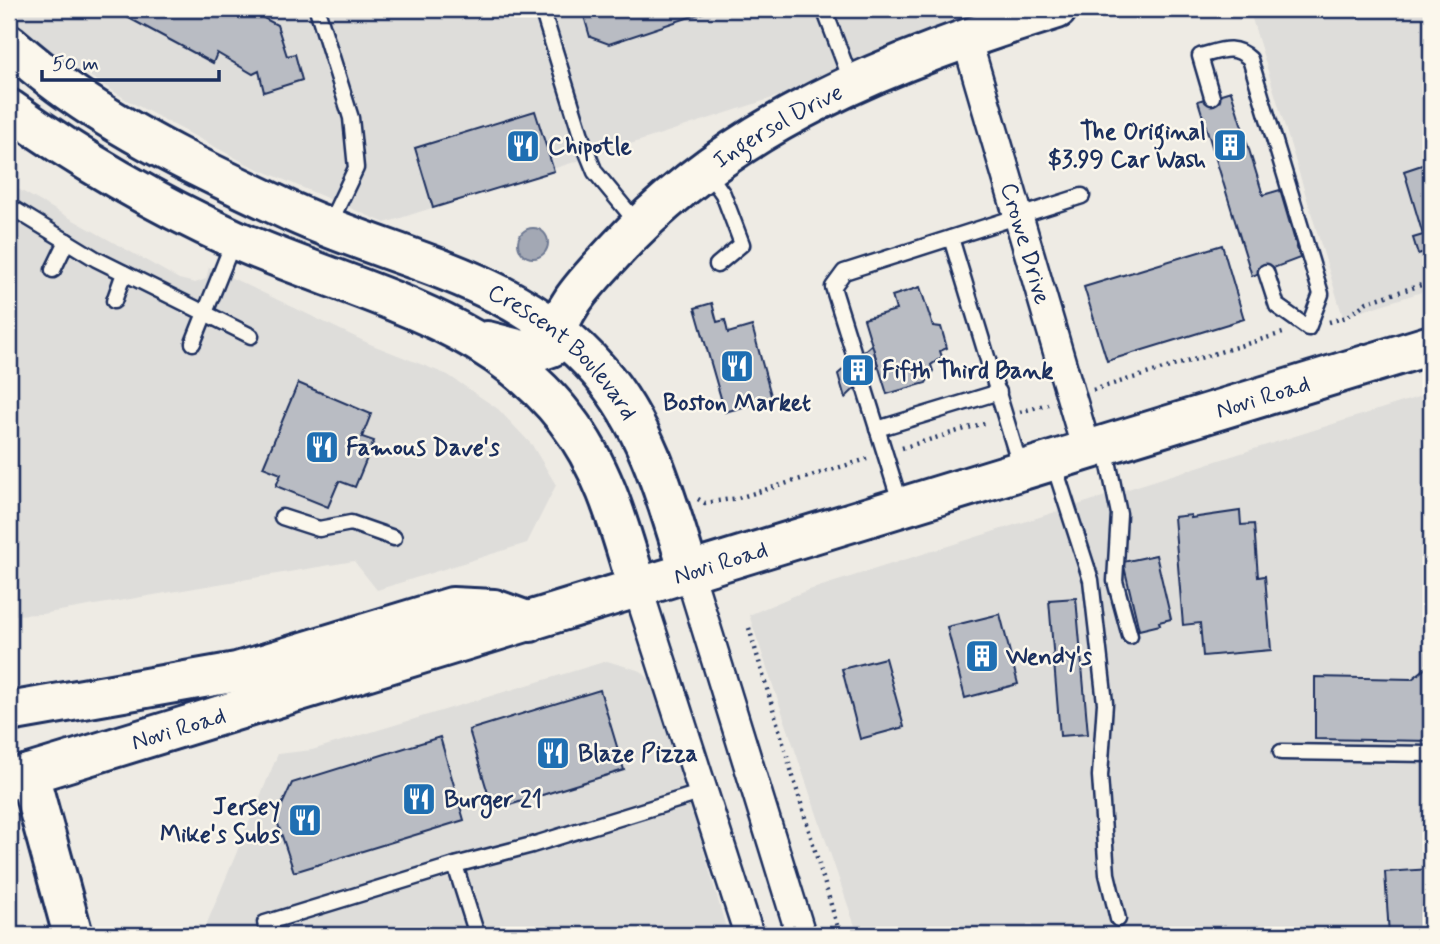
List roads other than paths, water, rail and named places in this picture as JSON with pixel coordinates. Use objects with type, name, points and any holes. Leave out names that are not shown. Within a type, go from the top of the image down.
[{"type":"main road","name":"Ingersol Drive","points":[[478,341],[534,353],[551,347],[569,301],[639,226],[705,169],[772,124],[852,83],[967,37],[1057,9]]},
{"type":"main road","name":"Crescent Boulevard","points":[[9,44],[73,95],[153,143],[296,214],[485,285],[557,328],[598,370],[641,432],[689,572]]},
{"type":"main road","points":[[22,118],[61,120],[72,111],[73,95]]},
{"type":"main road","name":"Crescent Boulevard","points":[[22,118],[110,175],[234,239],[371,293],[478,341],[533,381],[566,418],[585,445],[606,487],[638,589]]},
{"type":"main road","points":[[110,175],[108,158],[111,150],[124,140],[153,143]]},
{"type":"main road","name":"Novi Road","points":[[19,777],[1431,345]]},
{"type":"main road","points":[[9,712],[237,672],[452,607],[494,609],[530,622]]},
{"type":"main road","points":[[19,777],[74,935]]},
{"type":"street","name":"Crowe Drive","points":[[967,37],[1019,218],[1066,457]]},
{"type":"street","name":"Crescent Boulevard","points":[[689,572],[801,935]]},
{"type":"street","name":"Crescent Boulevard","points":[[638,589],[749,935]]},
{"type":"lane","points":[[317,9],[351,118],[356,168],[329,225]]},
{"type":"lane","points":[[542,9],[584,145],[595,172],[639,226]]},
{"type":"lane","points":[[824,9],[852,83]]},
{"type":"lane","points":[[1212,97],[1200,56],[1230,48],[1240,50],[1250,59],[1321,294],[1308,328],[1277,306],[1266,272]]},
{"type":"lane","points":[[705,169],[723,194],[742,244],[717,265]]},
{"type":"lane","points":[[901,507],[833,287],[844,272],[1082,196]]},
{"type":"lane","points":[[9,206],[124,273],[251,336]]},
{"type":"lane","points":[[951,238],[999,393],[1066,457],[1119,514],[1115,581],[1130,636]]},
{"type":"lane","points":[[193,344],[234,239]]},
{"type":"lane","points":[[53,270],[67,241]]},
{"type":"lane","points":[[114,300],[124,273]]},
{"type":"lane","points":[[877,429],[999,393]]},
{"type":"lane","points":[[1066,457],[1091,580],[1105,703],[1100,776],[1107,874],[1118,919]]},
{"type":"lane","points":[[282,517],[319,529],[351,523],[394,538]]},
{"type":"lane","points":[[1280,752],[1431,754]]},
{"type":"lane","points":[[269,935],[265,923],[702,792]]},
{"type":"lane","points":[[455,864],[477,935]]},
{"type":"place","name":"The Original $3.99 Car Wash","points":[[1230,145]]},
{"type":"place","name":"Chipotle","points":[[523,146]]},
{"type":"place","name":"Boston Market","points":[[737,366]]},
{"type":"place","name":"Fifth Third Bank","points":[[858,370]]},
{"type":"place","name":"Famous Dave's","points":[[322,447]]},
{"type":"place","name":"Wendy's","points":[[982,656]]},
{"type":"place","name":"Blaze Pizza","points":[[553,753]]},
{"type":"place","name":"Burger 21","points":[[419,799]]},
{"type":"place","name":"Jersey Mike's Subs","points":[[305,820]]}]
